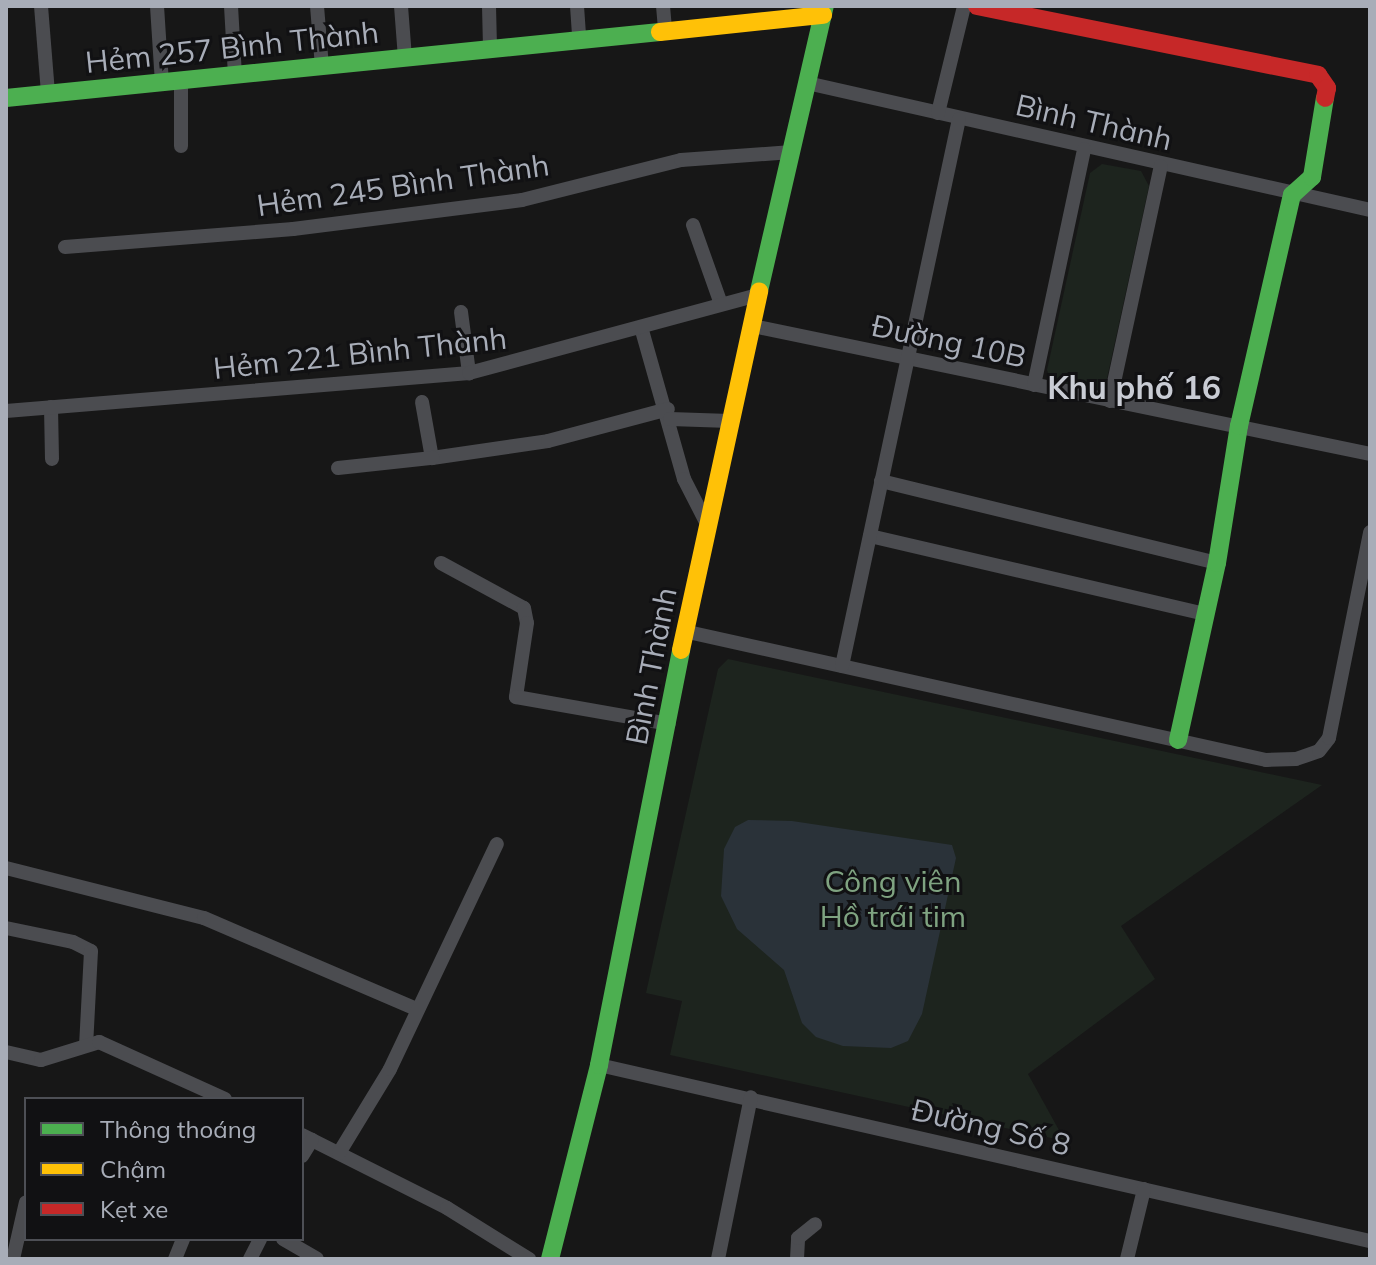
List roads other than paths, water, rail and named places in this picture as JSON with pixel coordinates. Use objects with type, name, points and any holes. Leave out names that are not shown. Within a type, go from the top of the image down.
[{"type":"street","points":[[41,6],[48,93]]},
{"type":"street","points":[[157,6],[181,146]]},
{"type":"street","points":[[231,6],[235,76]]},
{"type":"street","points":[[317,6],[322,67]]},
{"type":"street","points":[[401,6],[405,58]]},
{"type":"street","points":[[489,6],[490,48]]},
{"type":"street","points":[[577,6],[579,37]]},
{"type":"street","points":[[663,6],[665,31]]},
{"type":"street","points":[[938,113],[964,6]]},
{"type":"street","points":[[977,6],[1318,75],[1327,88],[1312,177],[1292,195],[1239,426],[1217,563],[1178,740]]},
{"type":"street","name":"Hẻm 257 Bình Thành","points":[[6,98],[322,67],[579,37],[665,31],[797,11],[824,10]]},
{"type":"street","name":"Bình Thành","points":[[550,1259],[599,1065],[688,632],[706,522],[824,10]]},
{"type":"street","name":"Bình Thành","points":[[807,83],[1084,149],[1370,210]]},
{"type":"street","points":[[842,666],[959,119]]},
{"type":"street","points":[[1034,385],[1084,149]]},
{"type":"street","name":"Hẻm 245 Bình Thành","points":[[65,247],[293,229],[522,200],[681,160],[792,152]]},
{"type":"street","points":[[1110,401],[1161,166]]},
{"type":"street","points":[[693,225],[721,304]]},
{"type":"street","name":"Hẻm 221 Bình Thành","points":[[6,411],[469,373],[759,295]]},
{"type":"street","points":[[461,312],[469,373]]},
{"type":"street","name":"Đường 10B","points":[[753,326],[1370,454]]},
{"type":"street","points":[[641,327],[669,414],[684,479],[706,522]]},
{"type":"street","points":[[422,402],[432,458]]},
{"type":"street","points":[[51,407],[52,459]]},
{"type":"street","points":[[338,468],[548,441],[669,414],[730,421]]},
{"type":"street","points":[[881,481],[1217,563]]},
{"type":"street","points":[[688,632],[1266,760],[1296,759],[1319,751],[1329,738],[1370,532]]},
{"type":"street","points":[[870,536],[1205,614]]},
{"type":"street","points":[[441,563],[524,608],[527,623],[516,697],[669,724]]},
{"type":"street","points":[[339,1153],[390,1069],[497,844]]},
{"type":"street","points":[[6,868],[204,918],[416,1009]]},
{"type":"street","points":[[6,928],[73,942],[91,951],[86,1045]]},
{"type":"street","points":[[6,1052],[41,1060],[86,1045],[109,1044],[221,1097]]},
{"type":"street","name":"Đường Số 8","points":[[599,1065],[751,1097],[1370,1241]]},
{"type":"street","points":[[718,1259],[751,1097]]},
{"type":"street","points":[[307,1137],[447,1208],[529,1259]]},
{"type":"street","points":[[1127,1259],[1144,1189]]},
{"type":"street","points":[[13,1259],[24,1211]]},
{"type":"street","points":[[797,1259],[798,1238],[815,1224]]},
{"type":"street","points":[[250,1259],[259,1241]]},
{"type":"street","points":[[286,1241],[317,1259]]},
{"type":"district","name":"Khu phố 16","points":[[1134,387]]},
{"type":"park label","name":"Công viên Hồ trái tim","points":[[893,898]]}]
